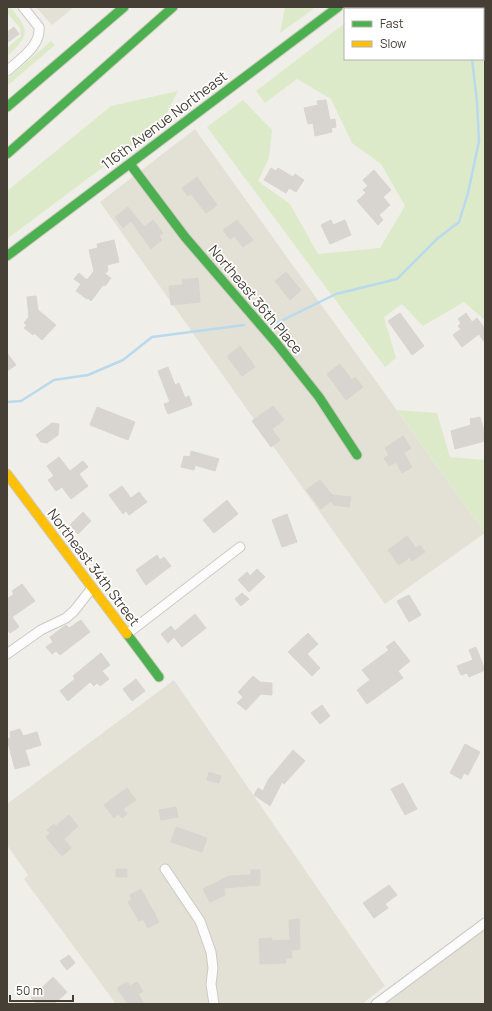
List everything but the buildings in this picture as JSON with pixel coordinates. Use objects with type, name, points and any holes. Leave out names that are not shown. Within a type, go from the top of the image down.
[{"type":"main road","points":[[7,107],[124,7]]},
{"type":"main road","points":[[7,154],[172,7]]},
{"type":"main road","name":"116th Avenue Northeast","points":[[7,256],[338,7]]},
{"type":"main road","name":"Northeast 36th Place","points":[[130,164],[185,237],[277,344],[318,397],[356,455]]},
{"type":"main road","name":"Northeast 34th Street","points":[[7,474],[159,678]]},
{"type":"street","points":[[7,70],[35,44],[39,36],[39,27],[23,7]]},
{"type":"street","points":[[127,634],[240,547]]},
{"type":"street","points":[[7,654],[41,630],[66,618],[74,611],[92,588]]},
{"type":"street","points":[[165,869],[200,922],[211,952],[213,968],[211,984],[214,1004]]},
{"type":"street","points":[[376,1004],[485,923]]},
{"type":"shaded area","points":[[36,7],[74,7],[52,25]]},
{"type":"shaded area","points":[[195,129],[485,533],[385,604],[100,202]]},
{"type":"shaded area","points":[[174,680],[385,986],[362,1004],[116,1004],[24,879],[28,875],[7,845],[7,804]]},
{"type":"shaded area","points":[[485,929],[485,1004],[385,1004]]},
{"type":"green space","points":[[7,7],[10,7],[17,15],[24,27],[25,33],[20,43],[7,56],[7,48],[21,36],[20,28],[7,13]]},
{"type":"green space","points":[[285,7],[316,7],[280,33]]},
{"type":"green space","points":[[485,7],[485,320],[464,302],[423,326],[402,304],[384,317],[396,358],[385,367],[207,127],[243,100],[272,130],[269,158],[258,181],[290,204],[318,254],[380,248],[405,206],[381,164],[352,143],[331,99],[297,79],[265,103],[256,91],[344,24],[344,60],[484,60],[484,8],[364,8]]},
{"type":"green space","points":[[51,41],[55,45],[7,86],[7,79]]},
{"type":"green space","points":[[178,91],[161,124],[7,239],[7,191],[111,106]]},
{"type":"green space","points":[[397,410],[437,413],[450,457],[485,460],[485,533]]},
{"type":"waterway","points":[[277,323],[336,294],[397,279],[438,238],[459,222],[468,193],[479,141],[477,102],[472,60]]},
{"type":"waterway","points":[[7,402],[21,401],[54,380],[88,375],[123,360],[152,337],[244,325]]},
{"type":"traffic: fast","points":[[7,107],[124,7]]},
{"type":"traffic: fast","points":[[7,154],[173,7]]},
{"type":"traffic: fast","points":[[7,256],[338,7]]},
{"type":"traffic: fast","points":[[130,164],[185,237],[277,344],[319,397],[357,455]]},
{"type":"traffic: fast","points":[[127,634],[159,677]]},
{"type":"traffic: slow","points":[[7,474],[127,634]]}]
